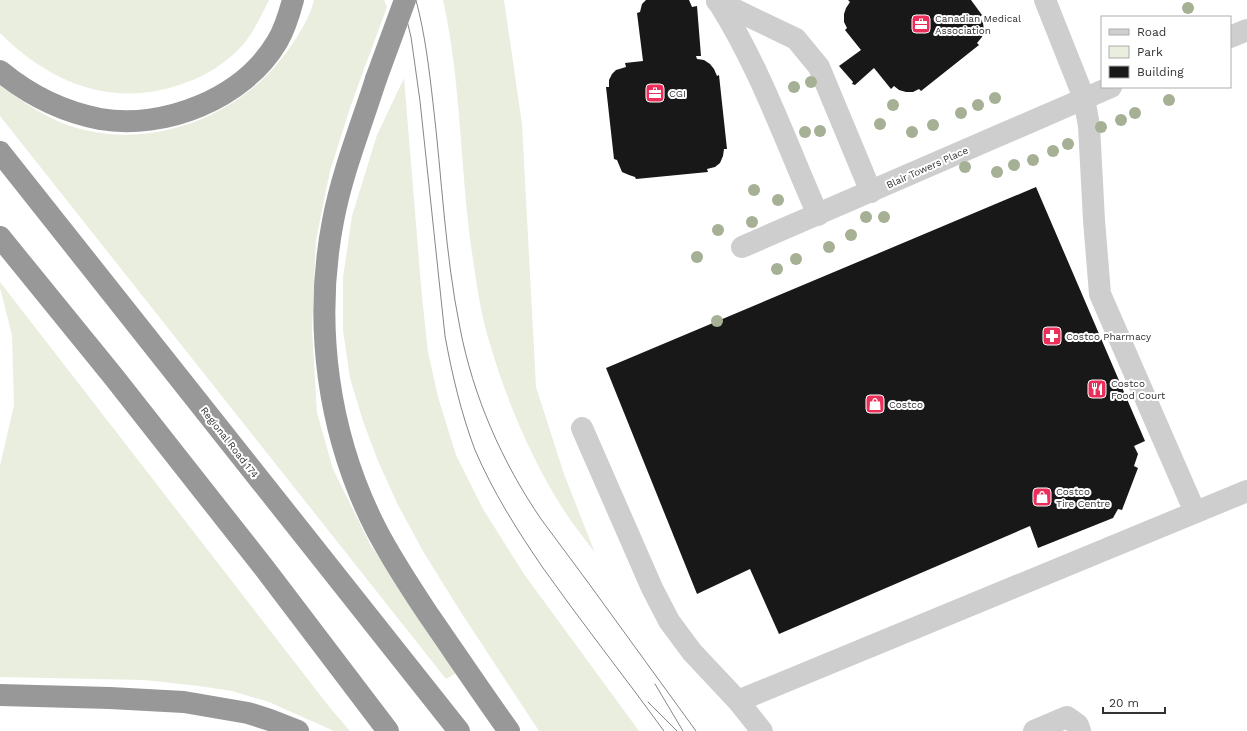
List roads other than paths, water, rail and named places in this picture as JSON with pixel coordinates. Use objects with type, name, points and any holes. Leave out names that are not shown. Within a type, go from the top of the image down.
[{"type":"highway","points":[[0,72],[11,81],[54,104],[101,119],[126,121],[150,120],[174,116],[197,108],[216,98],[251,73],[277,43],[284,29],[293,0]]},
{"type":"highway","points":[[405,0],[376,79],[343,181],[333,222],[328,249],[325,299],[328,374],[334,408],[349,466],[376,530],[409,585],[509,731]]},
{"type":"highway","name":"Regional Road 174","points":[[0,152],[459,731]]},
{"type":"highway","points":[[0,237],[113,376],[260,562],[388,731]]},
{"type":"highway","points":[[0,695],[184,702],[248,713],[298,731]]},
{"type":"street","points":[[717,0],[796,39],[819,67],[871,192]]},
{"type":"street","points":[[717,0],[750,59],[776,115],[818,215]]},
{"type":"street","points":[[1045,0],[1084,98],[1089,126],[1100,294],[1195,512]]},
{"type":"street","name":"Blair Towers Place","points":[[742,247],[1109,88]]},
{"type":"street","points":[[582,428],[652,588],[669,621],[692,652],[738,701],[762,731]]},
{"type":"street","points":[[738,701],[1247,491]]},
{"type":"street","points":[[1034,731],[1074,724]]},
{"type":"tram line","points":[[402,0],[411,37],[420,101],[445,336],[457,393],[475,450],[506,510],[543,568],[664,731]]},
{"type":"tram line","points":[[416,0],[430,77],[447,244],[455,300],[466,353],[481,403],[491,428],[514,475],[541,519],[696,731]]},
{"type":"tram line","points":[[655,684],[683,731]]},
{"type":"tram line","points":[[648,702],[677,731]]},
{"type":"place","name":"Canadian Medical Association","points":[[921,24]]},
{"type":"place","name":"CGI","points":[[655,93]]},
{"type":"place","name":"Costco Pharmacy","points":[[1052,336]]},
{"type":"place","name":"Costco Food Court","points":[[1097,389]]},
{"type":"place","name":"Costco","points":[[875,404]]},
{"type":"place","name":"Costco Tire Centre","points":[[1042,497]]}]
